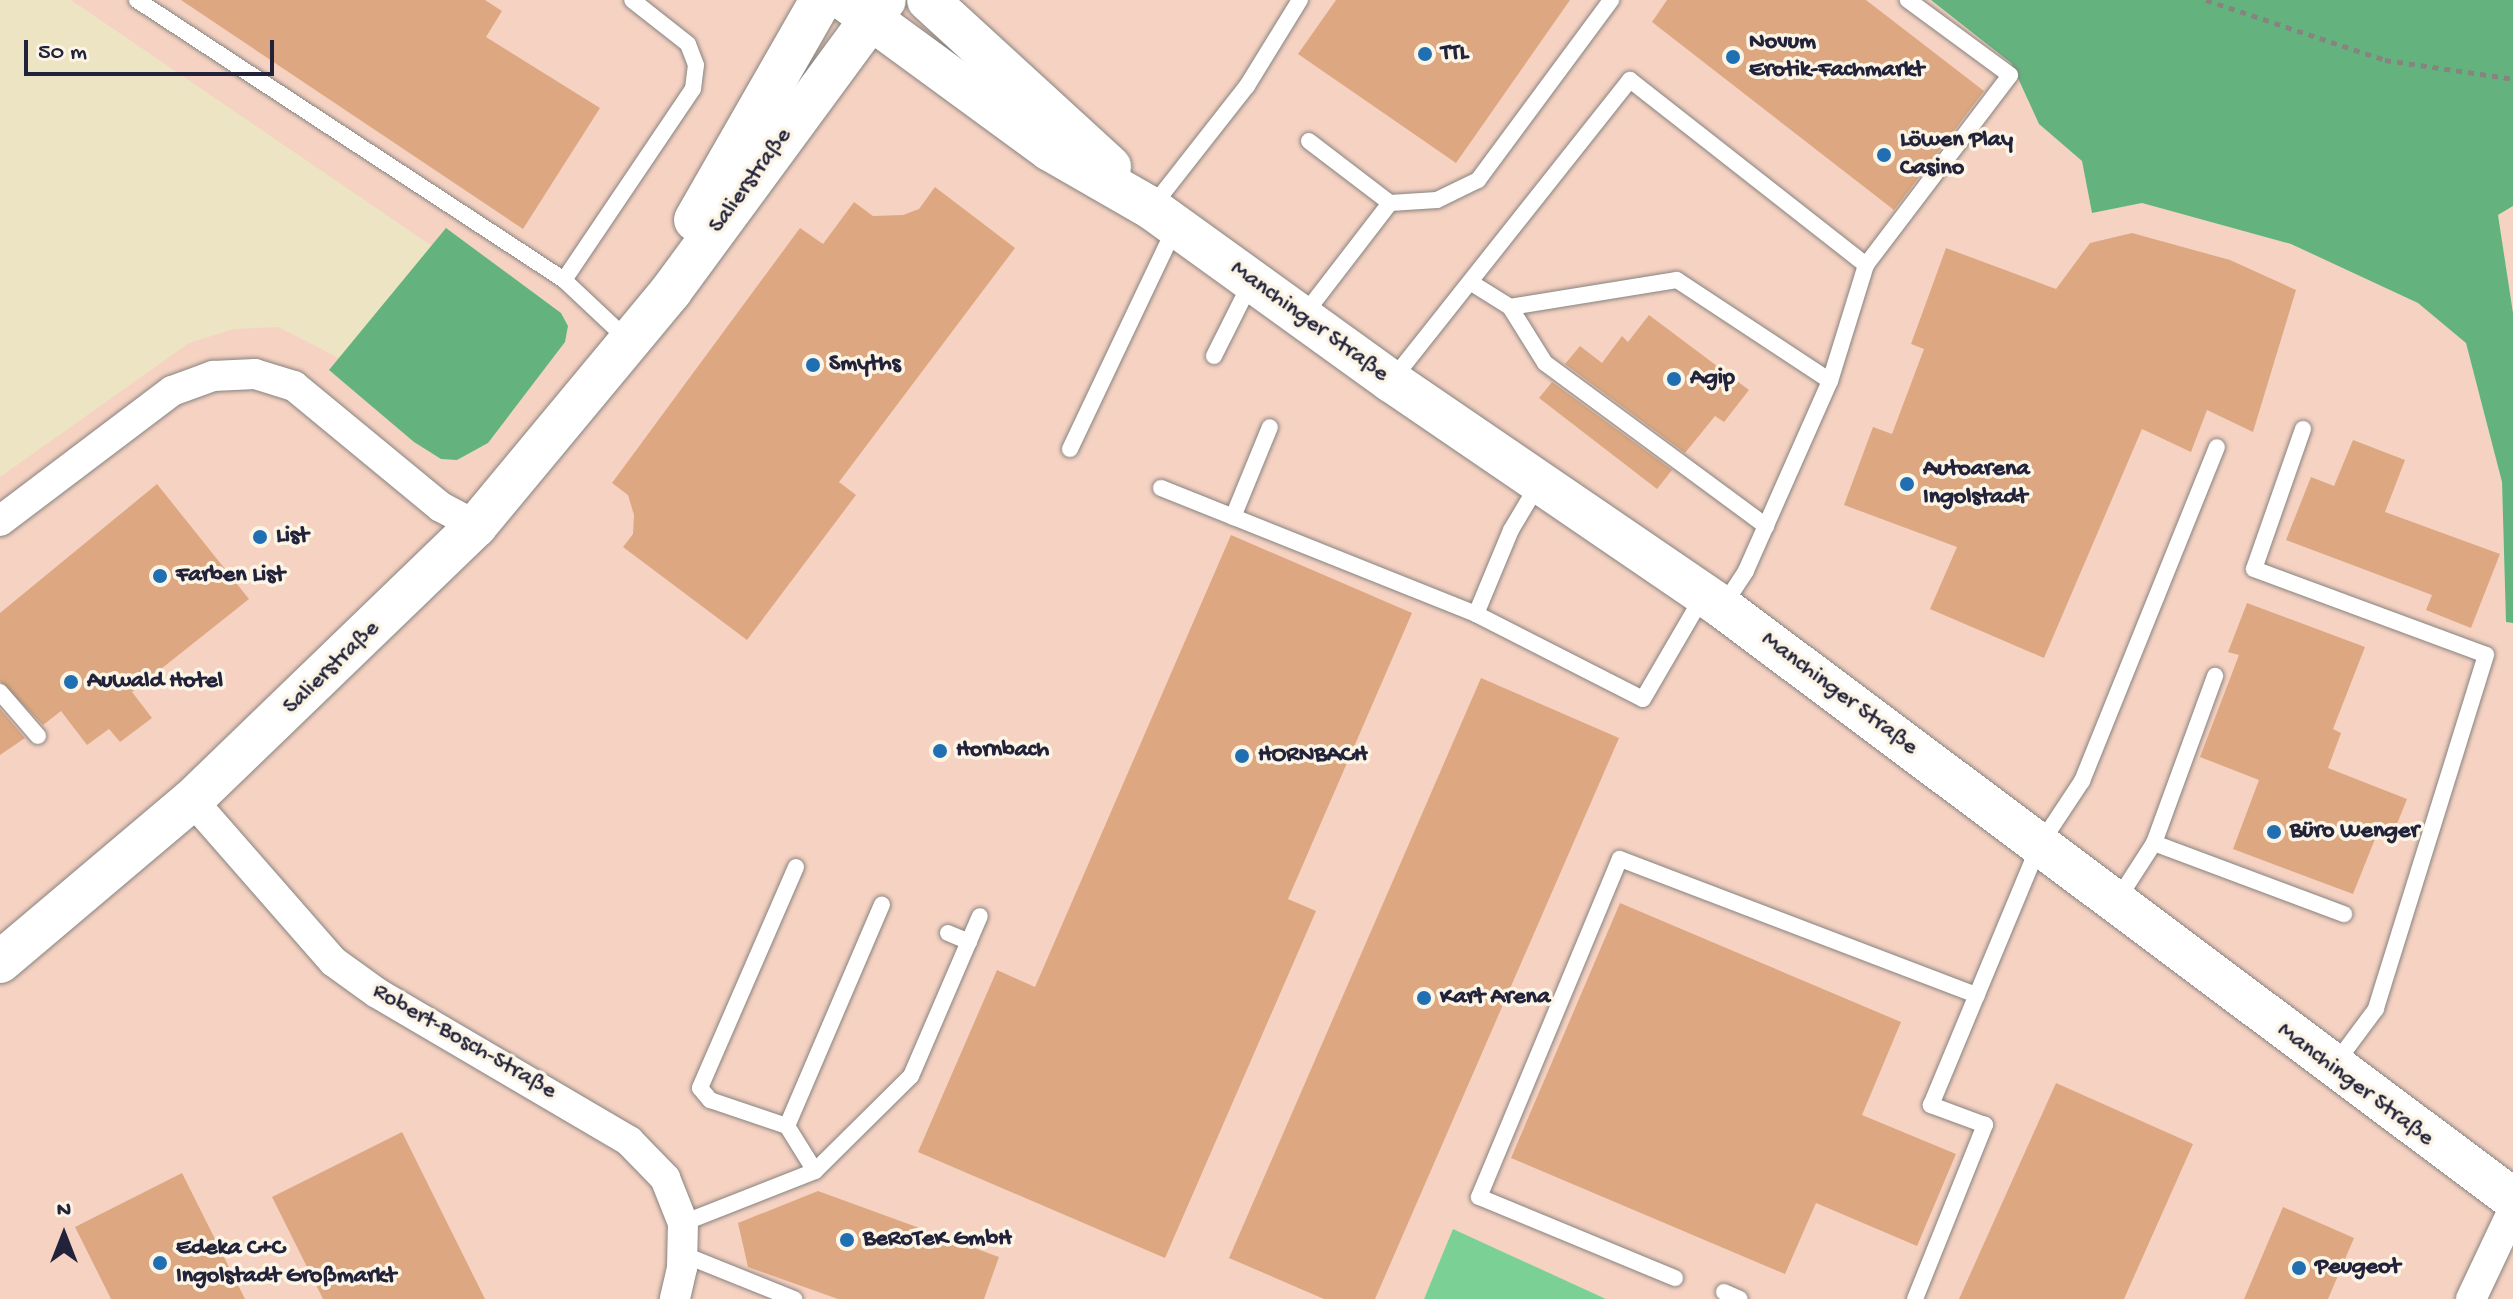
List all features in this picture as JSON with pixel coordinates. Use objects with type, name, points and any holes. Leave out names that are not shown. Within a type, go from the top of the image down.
[{"type":"main road","name":"Salierstraße","points":[[628,340],[821,0]]},
{"type":"main road","name":"Manchinger Straße","points":[[928,0],[1163,217]]},
{"type":"main road","name":"Salierstraße","points":[[0,962],[192,800],[476,526],[671,291],[867,7]]},
{"type":"main road","name":"Manchinger Straße","points":[[867,7],[1050,150],[1163,217],[1391,381],[1713,601],[2332,1069],[2513,1199]]},
{"type":"street","points":[[0,521],[172,391],[213,376],[255,374],[294,386],[441,507],[476,526]]},
{"type":"street","name":"Robert-Bosch-Straße","points":[[192,800],[334,962],[377,993],[629,1141],[665,1178],[683,1223],[675,1299]]},
{"type":"street","points":[[2471,1299],[2513,1210]]},
{"type":"lane","points":[[137,0],[564,280],[628,340]]},
{"type":"lane","points":[[564,280],[693,89],[696,65],[688,44],[632,0]]},
{"type":"lane","points":[[1070,449],[1163,217],[1300,0]]},
{"type":"lane","points":[[1309,141],[1390,203],[1437,200],[1478,180],[1611,0]]},
{"type":"lane","points":[[1161,488],[1476,614],[1643,699],[1713,601],[1746,571],[1830,381],[1866,265],[2010,75],[1908,0]]},
{"type":"lane","points":[[1391,381],[1630,80],[1866,265]]},
{"type":"lane","points":[[1302,317],[1390,203]]},
{"type":"lane","points":[[1214,356],[1252,280]]},
{"type":"lane","points":[[1510,307],[1677,280],[1830,381]]},
{"type":"lane","points":[[1470,282],[1510,307],[1545,363],[1766,526]]},
{"type":"lane","points":[[1233,517],[1270,427]]},
{"type":"lane","points":[[2303,429],[2254,569],[2486,655],[2376,1009],[2332,1069]]},
{"type":"lane","points":[[1915,1299],[1985,1125],[1931,1105],[2039,846],[2082,781],[2217,447]]},
{"type":"lane","points":[[1476,614],[1511,530],[1540,482]]},
{"type":"lane","points":[[2115,903],[2154,843],[2215,676]]},
{"type":"lane","points":[[0,692],[38,736]]},
{"type":"lane","points":[[2154,843],[2344,914]]},
{"type":"lane","points":[[1675,1278],[1479,1197],[1620,859],[1977,995]]},
{"type":"lane","points":[[796,867],[700,1088],[710,1100],[787,1126],[815,1171]]},
{"type":"lane","points":[[787,1126],[882,904]]},
{"type":"lane","points":[[683,1223],[815,1171],[911,1076],[980,916]]},
{"type":"lane","points":[[948,933],[969,942]]},
{"type":"lane","points":[[682,1254],[794,1299]]},
{"type":"lane","points":[[1724,1292],[1740,1299]]},
{"type":"path","points":[[2206,0],[2385,60],[2513,79]]},
{"type":"shaded area","points":[[71,0],[1931,0],[2011,63],[2039,124],[2082,161],[2092,213],[2142,203],[2291,244],[2418,303],[2467,343],[2502,482],[2506,622],[2513,623],[2513,1299],[1606,1299],[1453,1230],[1424,1299],[0,1299],[0,477],[189,343],[234,329],[278,327],[339,358],[329,371],[457,460],[488,443],[565,342],[568,326],[561,313],[446,229],[432,246]]},
{"type":"shaded area","points":[[2513,206],[2513,313],[2498,215]]},
{"type":"green space","points":[[1931,0],[2513,0],[2513,206],[2498,215],[2513,313],[2513,623],[2506,622],[2502,482],[2466,343],[2418,303],[2291,244],[2142,203],[2092,213],[2082,161],[2039,124],[2011,63]]},
{"type":"green space","points":[[446,228],[561,313],[568,326],[565,342],[488,443],[457,460],[441,459],[414,442],[329,370]]},
{"type":"green space","points":[[1453,1229],[1606,1299],[1424,1299]]},
{"type":"building","points":[[181,0],[485,0],[502,11],[486,37],[600,108],[523,229]]},
{"type":"building","points":[[1336,0],[1570,0],[1456,163],[1298,54]]},
{"type":"building","name":"Löwen Play Casino","points":[[1667,0],[1866,0],[1984,91],[1894,210],[1652,22]]},
{"type":"building","name":"Smyths","points":[[935,187],[1015,248],[839,482],[856,495],[747,640],[623,547],[633,534],[634,515],[628,495],[612,483],[800,228],[823,244],[854,202],[873,216],[903,215],[919,209]]},
{"type":"building","points":[[2132,233],[2230,260],[2296,290],[2253,432],[2207,410],[2191,452],[2142,429],[2044,658],[1930,609],[1957,547],[1844,505],[1873,427],[1892,434],[1924,349],[1911,344],[1946,248],[2056,289],[2090,243]]},
{"type":"building","name":"Agip","points":[[1649,315],[1749,390],[1724,422],[1715,416],[1685,453],[1565,364],[1580,346],[1602,363],[1622,336],[1628,342]]},
{"type":"building","points":[[1552,382],[1672,470],[1657,489],[1539,398]]},
{"type":"building","points":[[2353,440],[2405,460],[2385,512],[2500,554],[2471,628],[2426,610],[2432,595],[2286,540],[2311,477],[2334,486]]},
{"type":"building","points":[[157,484],[249,599],[132,692],[152,718],[120,742],[109,729],[87,745],[61,711],[43,725],[0,681],[0,613]]},
{"type":"building","name":"HORNBACH","points":[[1231,535],[1412,613],[1288,899],[1316,911],[1165,1258],[918,1152],[997,970],[1035,987]]},
{"type":"building","points":[[2247,603],[2365,647],[2333,729],[2341,733],[2328,768],[2407,799],[2395,829],[2381,824],[2353,894],[2233,849],[2259,780],[2200,757],[2239,655],[2228,652]]},
{"type":"building","name":"Kart Arena","points":[[1481,678],[1619,738],[1375,1299],[1324,1299],[1229,1258]]},
{"type":"building","points":[[0,709],[25,738],[0,755]]},
{"type":"building","points":[[1620,903],[1901,1022],[1862,1115],[1956,1154],[1917,1246],[1816,1203],[1785,1274],[1511,1158]]},
{"type":"building","points":[[2056,1083],[2193,1144],[2124,1299],[1959,1299]]},
{"type":"building","points":[[402,1132],[485,1299],[323,1299],[272,1197]]},
{"type":"building","name":"Edeka C+C Ingolstadt Großmarkt","points":[[182,1173],[245,1299],[111,1299],[75,1227]]},
{"type":"building","name":"BeRoTeK GmbH","points":[[818,1191],[999,1257],[984,1299],[838,1299],[748,1267],[738,1223]]},
{"type":"building","name":"Peugeot","points":[[2283,1207],[2354,1238],[2328,1299],[2244,1299]]},
{"type":"place","name":"TTL","points":[[1425,54]]},
{"type":"place","name":"Novum Erotik-Fachmarkt","points":[[1733,57]]},
{"type":"place","name":"Löwen Play Casino","points":[[1884,155]]},
{"type":"place","name":"Smyths","points":[[813,365]]},
{"type":"place","name":"Agip","points":[[1674,379]]},
{"type":"place","name":"Autoarena Ingolstadt","points":[[1907,484]]},
{"type":"place","name":"List","points":[[260,537]]},
{"type":"place","name":"Farben List","points":[[160,576]]},
{"type":"place","name":"Auwald Hotel","points":[[71,682]]},
{"type":"place","name":"Hornbach","points":[[940,751]]},
{"type":"place","name":"HORNBACH","points":[[1242,756]]},
{"type":"place","name":"Büro Wenger","points":[[2274,832]]},
{"type":"place","name":"Kart Arena","points":[[1424,998]]},
{"type":"place","name":"BeRoTeK GmbH","points":[[847,1240]]},
{"type":"place","name":"Edeka C+C Ingolstadt Großmarkt","points":[[160,1263]]},
{"type":"place","name":"Peugeot","points":[[2299,1268]]}]
